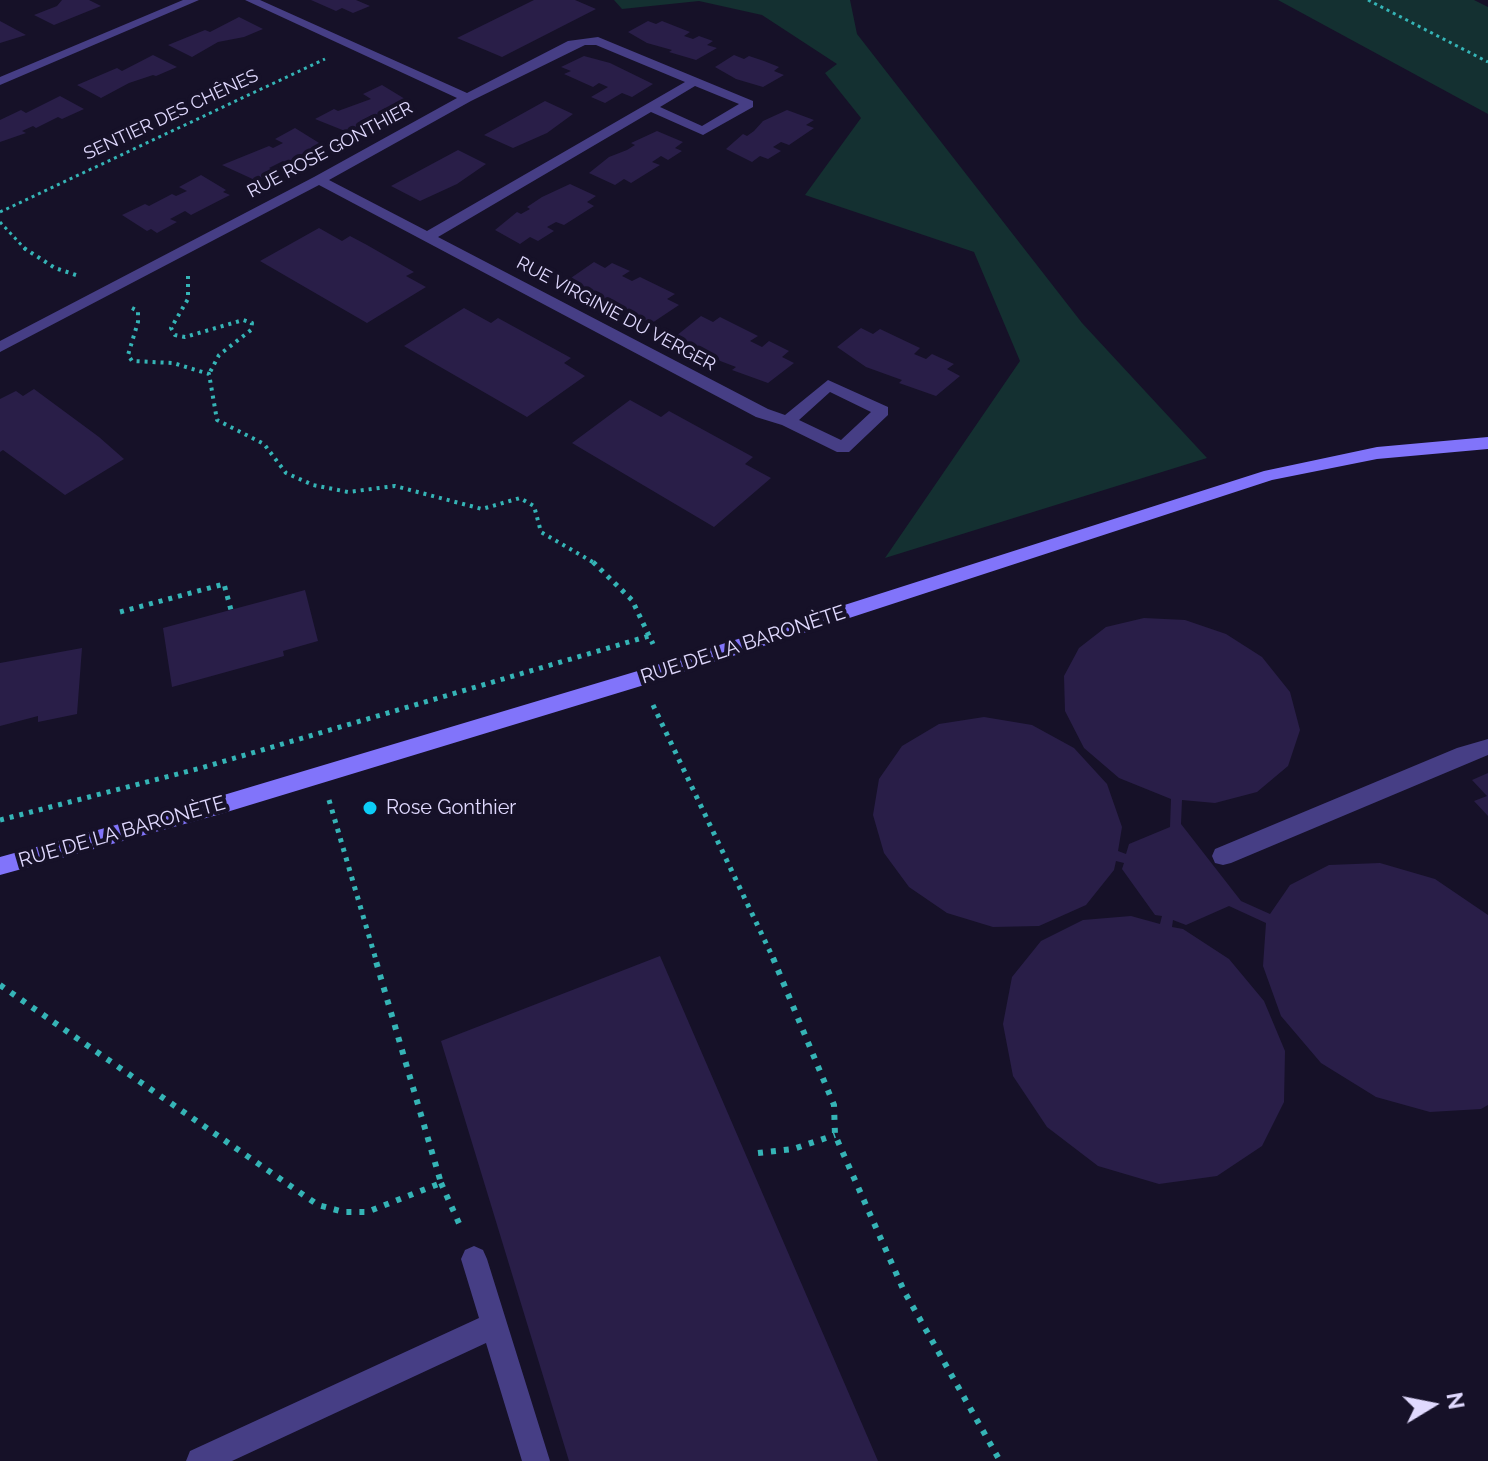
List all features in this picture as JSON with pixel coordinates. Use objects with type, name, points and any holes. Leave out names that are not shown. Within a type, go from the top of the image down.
[{"type":"street","points":[[0,81],[193,0]]},
{"type":"street","name":"RUE ROSE GONTHIER","points":[[251,0],[467,98]]},
{"type":"street","points":[[467,98],[572,44],[598,41],[749,104],[703,131],[650,107]]},
{"type":"street","points":[[427,237],[695,81]]},
{"type":"street","name":"RUE ROSE GONTHIER","points":[[0,347],[319,180],[467,98]]},
{"type":"street","name":"RUE VIRGINIE DU VERGER","points":[[319,180],[762,413],[788,421],[843,448],[882,411],[828,385],[788,421]]},
{"type":"street","name":"RUE DE LA BARONÈTE","points":[[0,866],[322,775],[641,678],[1270,475],[1377,453],[1488,443]]},
{"type":"street","points":[[1223,856],[1464,754],[1488,747]]},
{"type":"street","points":[[474,1259],[536,1461]]},
{"type":"street","points":[[200,1461],[495,1325]]},
{"type":"path","points":[[1368,0],[1488,62]]},
{"type":"path","name":"SENTIER DES CHÊNES","points":[[0,212],[311,64],[355,47]]},
{"type":"path","points":[[0,222],[28,252],[55,268],[81,277],[138,311],[138,322],[128,355],[132,361],[173,363],[209,374]]},
{"type":"path","points":[[191,246],[203,256],[188,277],[188,299],[171,328],[175,335],[185,337],[243,320],[252,323],[251,330],[219,355],[209,374],[217,420],[264,444],[286,473],[313,485],[348,492],[395,486],[482,509],[520,498],[534,506],[541,532],[597,564],[632,600],[665,670]]},
{"type":"path","points":[[120,612],[224,584],[231,610]]},
{"type":"path","points":[[0,820],[201,768],[649,636]]},
{"type":"path","points":[[641,678],[789,995],[834,1105],[835,1135],[904,1291],[1000,1461]]},
{"type":"path","points":[[322,775],[441,1183],[474,1259]]},
{"type":"path","points":[[0,985],[318,1205],[344,1212],[367,1212],[441,1183]]},
{"type":"path","points":[[758,1153],[793,1149],[835,1135]]},
{"type":"green space","points":[[614,0],[850,0],[857,34],[1082,323],[1207,458],[885,558],[1020,361],[974,252],[805,195],[861,118],[825,73],[837,64],[762,15],[699,1],[622,9]]},
{"type":"green space","points":[[1278,0],[1474,0],[1488,7],[1488,114]]},
{"type":"building","points":[[62,0],[89,0],[101,6],[54,25],[34,15],[57,6]]},
{"type":"building","points":[[311,0],[356,0],[370,6],[353,13],[342,8],[336,11]]},
{"type":"building","points":[[534,0],[575,0],[596,9],[502,57],[457,38]]},
{"type":"building","points":[[239,17],[263,29],[244,37],[218,42],[192,57],[168,45],[205,30],[210,32]]},
{"type":"building","points":[[0,21],[26,35],[0,43]]},
{"type":"building","points":[[648,21],[656,24],[662,21],[690,32],[684,36],[693,39],[699,36],[713,41],[707,45],[717,48],[696,60],[647,43],[628,32]]},
{"type":"building","points":[[153,55],[177,67],[129,83],[101,98],[77,85],[117,68],[122,71]]},
{"type":"building","points":[[734,55],[744,59],[749,56],[779,67],[774,71],[784,75],[763,87],[736,79],[715,67]]},
{"type":"building","points":[[584,56],[610,63],[653,84],[632,97],[622,93],[605,103],[591,97],[608,87],[599,83],[593,87],[564,74],[571,71],[561,67]]},
{"type":"building","points":[[382,85],[410,102],[378,118],[372,115],[360,121],[366,125],[350,133],[315,119],[334,109],[338,111],[371,99],[363,94]]},
{"type":"building","points":[[60,96],[84,109],[36,128],[33,126],[22,131],[26,133],[0,142],[0,120],[21,110],[26,113]]},
{"type":"building","points":[[545,101],[573,114],[547,133],[513,148],[484,135]]},
{"type":"building","points":[[787,110],[814,120],[806,125],[814,128],[789,145],[781,142],[773,147],[781,151],[768,159],[760,156],[752,162],[726,149],[743,134],[747,136],[754,131],[763,121]]},
{"type":"building","points":[[295,128],[324,146],[289,164],[283,161],[269,168],[275,171],[257,181],[222,165],[283,143],[275,139]]},
{"type":"building","points":[[657,131],[683,142],[675,148],[682,151],[668,160],[661,156],[652,162],[660,165],[631,183],[624,179],[615,185],[589,173],[609,157],[635,145],[631,143]]},
{"type":"building","points":[[458,150],[486,164],[457,184],[420,201],[391,186]]},
{"type":"building","points":[[201,175],[230,195],[191,215],[185,211],[170,219],[177,222],[157,233],[151,229],[147,231],[122,215],[187,191],[179,187]]},
{"type":"building","points":[[570,184],[596,196],[587,202],[594,206],[564,225],[556,222],[547,227],[554,231],[538,241],[530,237],[520,244],[495,230],[517,212],[521,214],[542,197]]},
{"type":"building","points":[[319,228],[342,241],[350,236],[367,245],[414,272],[406,276],[426,287],[367,323],[260,261]]},
{"type":"building","points":[[594,262],[605,268],[612,263],[630,271],[622,276],[632,281],[640,277],[675,294],[667,299],[679,305],[652,323],[619,311],[596,294],[591,297],[568,280]]},
{"type":"building","points":[[464,308],[491,323],[498,318],[571,358],[564,363],[585,376],[527,417],[404,346]]},
{"type":"building","points":[[701,316],[713,322],[720,317],[758,336],[750,341],[762,347],[769,341],[789,351],[782,357],[794,363],[768,383],[732,370],[736,367],[702,354],[676,336]]},
{"type":"building","points":[[861,328],[873,334],[880,329],[920,348],[914,354],[926,359],[932,354],[954,364],[947,369],[960,376],[936,396],[866,367],[837,347]]},
{"type":"building","points":[[34,389],[124,459],[65,495],[3,450],[0,452],[0,399],[16,391],[23,396]]},
{"type":"building","points":[[630,400],[661,417],[669,411],[753,457],[745,464],[771,478],[714,527],[572,443]]},
{"type":"building","points":[[305,590],[318,641],[283,651],[284,656],[172,687],[163,628]]},
{"type":"building","points":[[1144,618],[1185,620],[1226,634],[1262,657],[1290,692],[1300,730],[1288,766],[1257,792],[1215,803],[1182,800],[1181,824],[1241,901],[1270,914],[1290,885],[1329,865],[1380,863],[1435,879],[1488,915],[1488,1105],[1481,1109],[1430,1112],[1376,1097],[1321,1063],[1281,1016],[1263,966],[1266,923],[1229,906],[1186,925],[1173,920],[1172,927],[1183,929],[1229,959],[1264,1001],[1285,1051],[1284,1102],[1262,1146],[1217,1176],[1159,1184],[1098,1166],[1047,1127],[1013,1076],[1003,1024],[1012,977],[1041,941],[1083,920],[1131,916],[1160,924],[1162,916],[1155,915],[1122,869],[1124,863],[1116,861],[1114,870],[1086,905],[1039,926],[993,927],[947,913],[909,887],[884,853],[873,815],[879,779],[902,746],[939,724],[984,717],[1032,725],[1074,748],[1107,784],[1122,827],[1118,851],[1126,854],[1129,844],[1170,827],[1171,799],[1119,778],[1084,748],[1065,711],[1064,676],[1079,648],[1106,627]]},
{"type":"building","points":[[82,648],[77,714],[38,722],[38,716],[0,726],[0,663]]},
{"type":"building","points":[[1488,773],[1488,816],[1474,801],[1487,796],[1472,780]]},
{"type":"building","points":[[660,956],[878,1461],[569,1461],[441,1041]]},
{"type":"place","name":"Rose Gonthier","points":[[370,808]]}]
